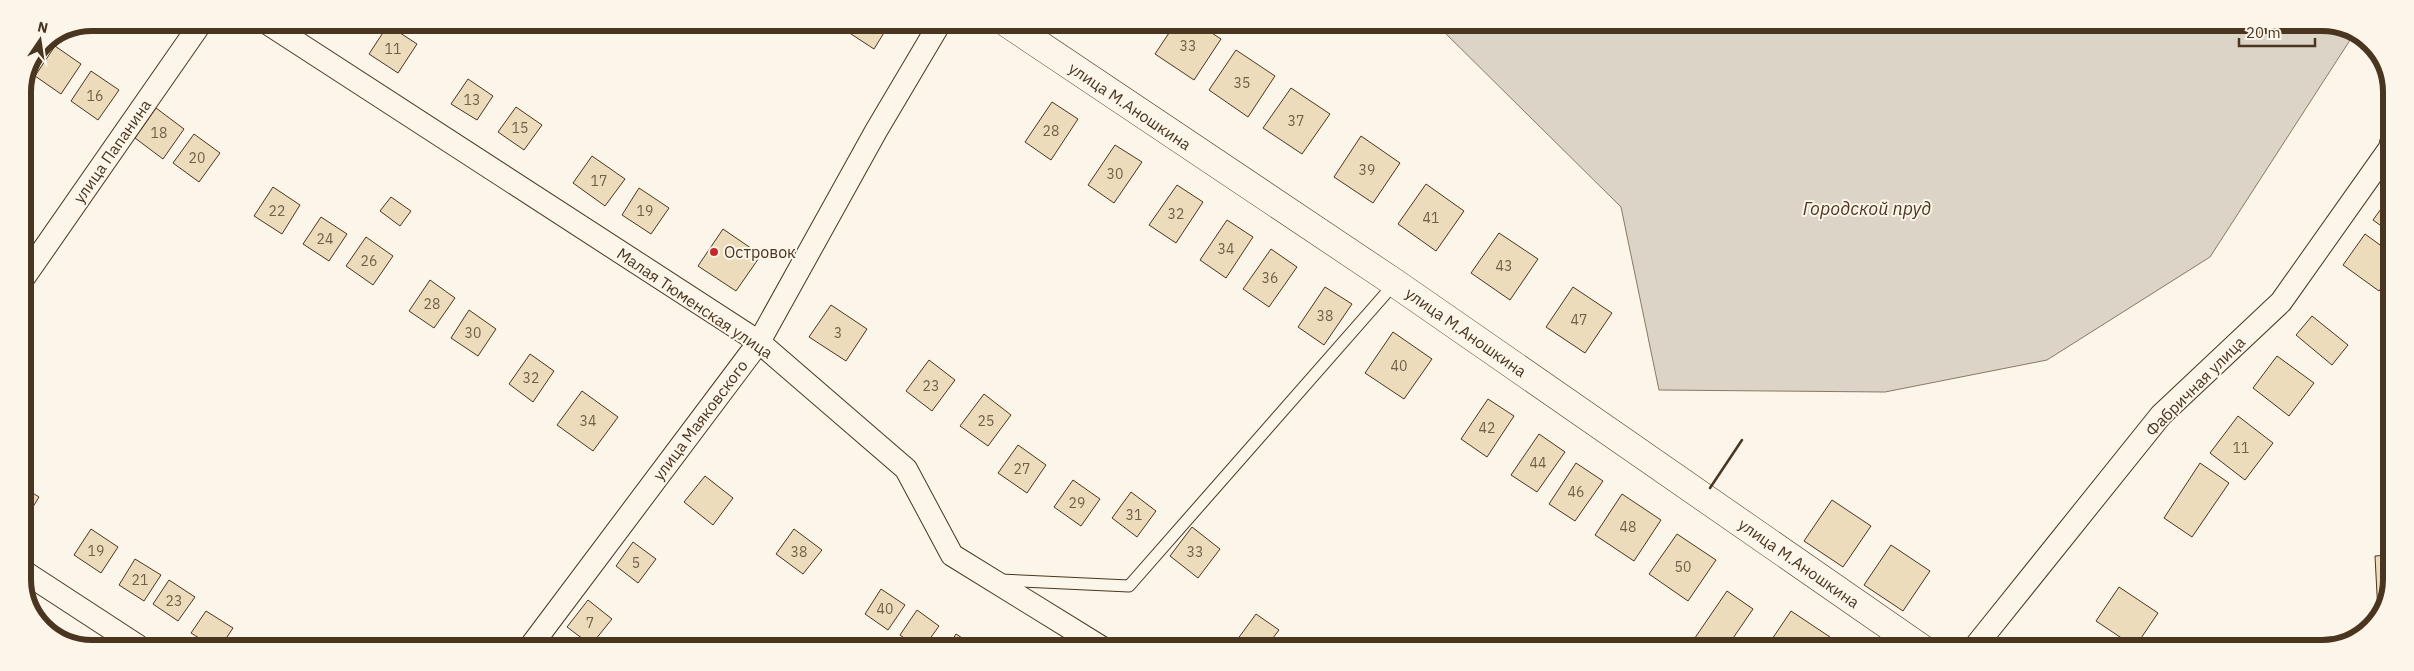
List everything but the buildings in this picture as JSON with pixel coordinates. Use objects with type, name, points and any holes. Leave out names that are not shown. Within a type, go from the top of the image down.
[{"type":"street","name":"улица Папанина","points":[[31,267],[195,31]]},
{"type":"street","name":"Малая Тюменская улица","points":[[279,31],[759,342],[906,469],[952,555],[1090,640]]},
{"type":"street","name":"улица Маяковского","points":[[535,640],[759,342],[876,131],[935,31]]},
{"type":"street","name":"улица М.Аношкина","points":[[1018,31],[1395,283],[1909,640]]},
{"type":"street","name":"Фабричная улица","points":[[1980,640],[2161,415],[2282,302],[2383,158]]},
{"type":"street","points":[[31,576],[129,640]]},
{"type":"lane","points":[[992,579],[1129,586],[1395,283]]},
{"type":"water","name":"Городской пруд","points":[[1443,31],[2322,31],[2338,33],[2351,39],[2210,257],[2047,360],[1885,392],[1659,390],[1621,207]]},
{"type":"wall","points":[[1710,488],[1742,440]]},
{"type":"place","name":"Островок","points":[[714,252]]}]
